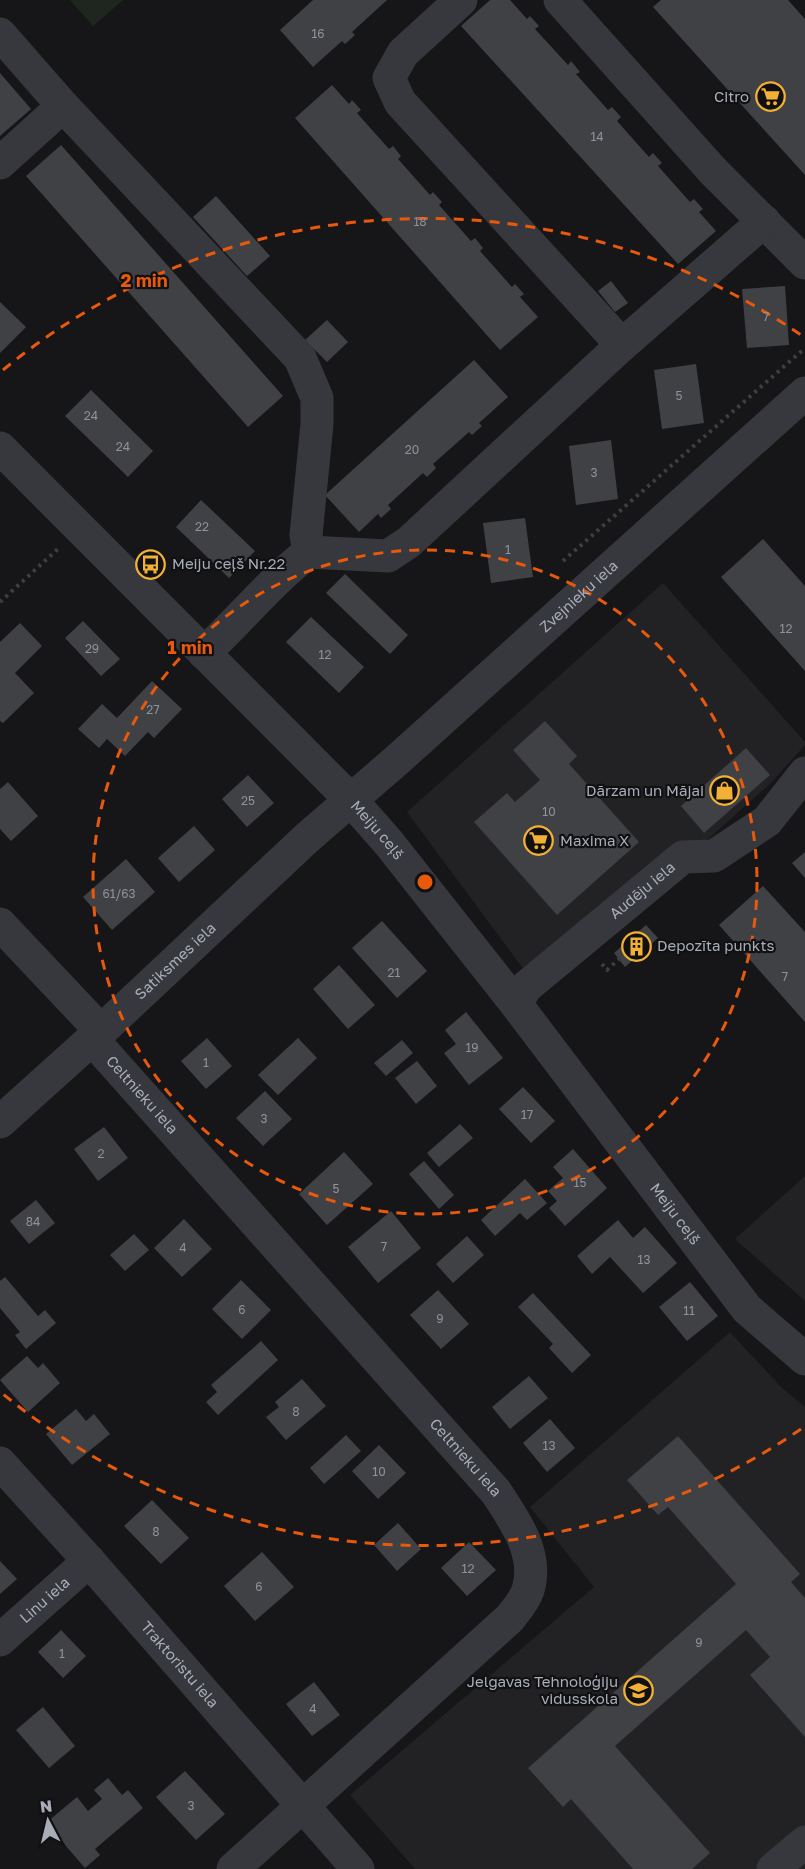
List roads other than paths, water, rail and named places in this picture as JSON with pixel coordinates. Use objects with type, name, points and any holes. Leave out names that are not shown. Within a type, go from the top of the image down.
[{"type":"street","points":[[461,0],[403,53],[389,78],[400,102],[622,345]]},
{"type":"street","points":[[560,0],[705,162],[805,263]]},
{"type":"street","points":[[0,34],[63,106],[300,358],[317,398],[317,424],[306,535],[309,552]]},
{"type":"street","points":[[0,163],[63,106]]},
{"type":"street","points":[[204,652],[230,629],[281,574],[309,552],[388,556],[409,542],[622,345],[764,221]]},
{"type":"street","name":"Zvejnieku iela","points":[[351,800],[805,393]]},
{"type":"street","name":"Meiju ceļš","points":[[0,448],[351,800],[388,842],[516,1004],[747,1308],[805,1359]]},
{"type":"street","name":"Audēju iela","points":[[516,1004],[526,987],[683,857],[714,856],[767,821],[805,772]]},
{"type":"street","name":"Satiksmes iela","points":[[0,1122],[308,837],[351,800]]},
{"type":"street","name":"Celtnieku iela","points":[[0,924],[496,1492],[516,1523],[529,1553],[528,1592],[510,1618],[233,1869]]},
{"type":"street","name":"Traktoristu iela","points":[[0,1463],[89,1561],[358,1869]]},
{"type":"street","name":"Linu iela","points":[[0,1640],[89,1561]]},
{"type":"street","points":[[773,1869],[805,1842]]},
{"type":"place","name":"Citro","points":[[770,97]]},
{"type":"place","name":"Meiju ceļš Nr.22","points":[[151,564]]},
{"type":"place","name":"Dārzam un Mājai","points":[[725,791]]},
{"type":"place","name":"Maxima X","points":[[539,841]]},
{"type":"place","name":"Depozīta punkts","points":[[636,946]]},
{"type":"place","name":"Jelgavas Tehnoloģiju vidusskola","points":[[639,1691]]}]
